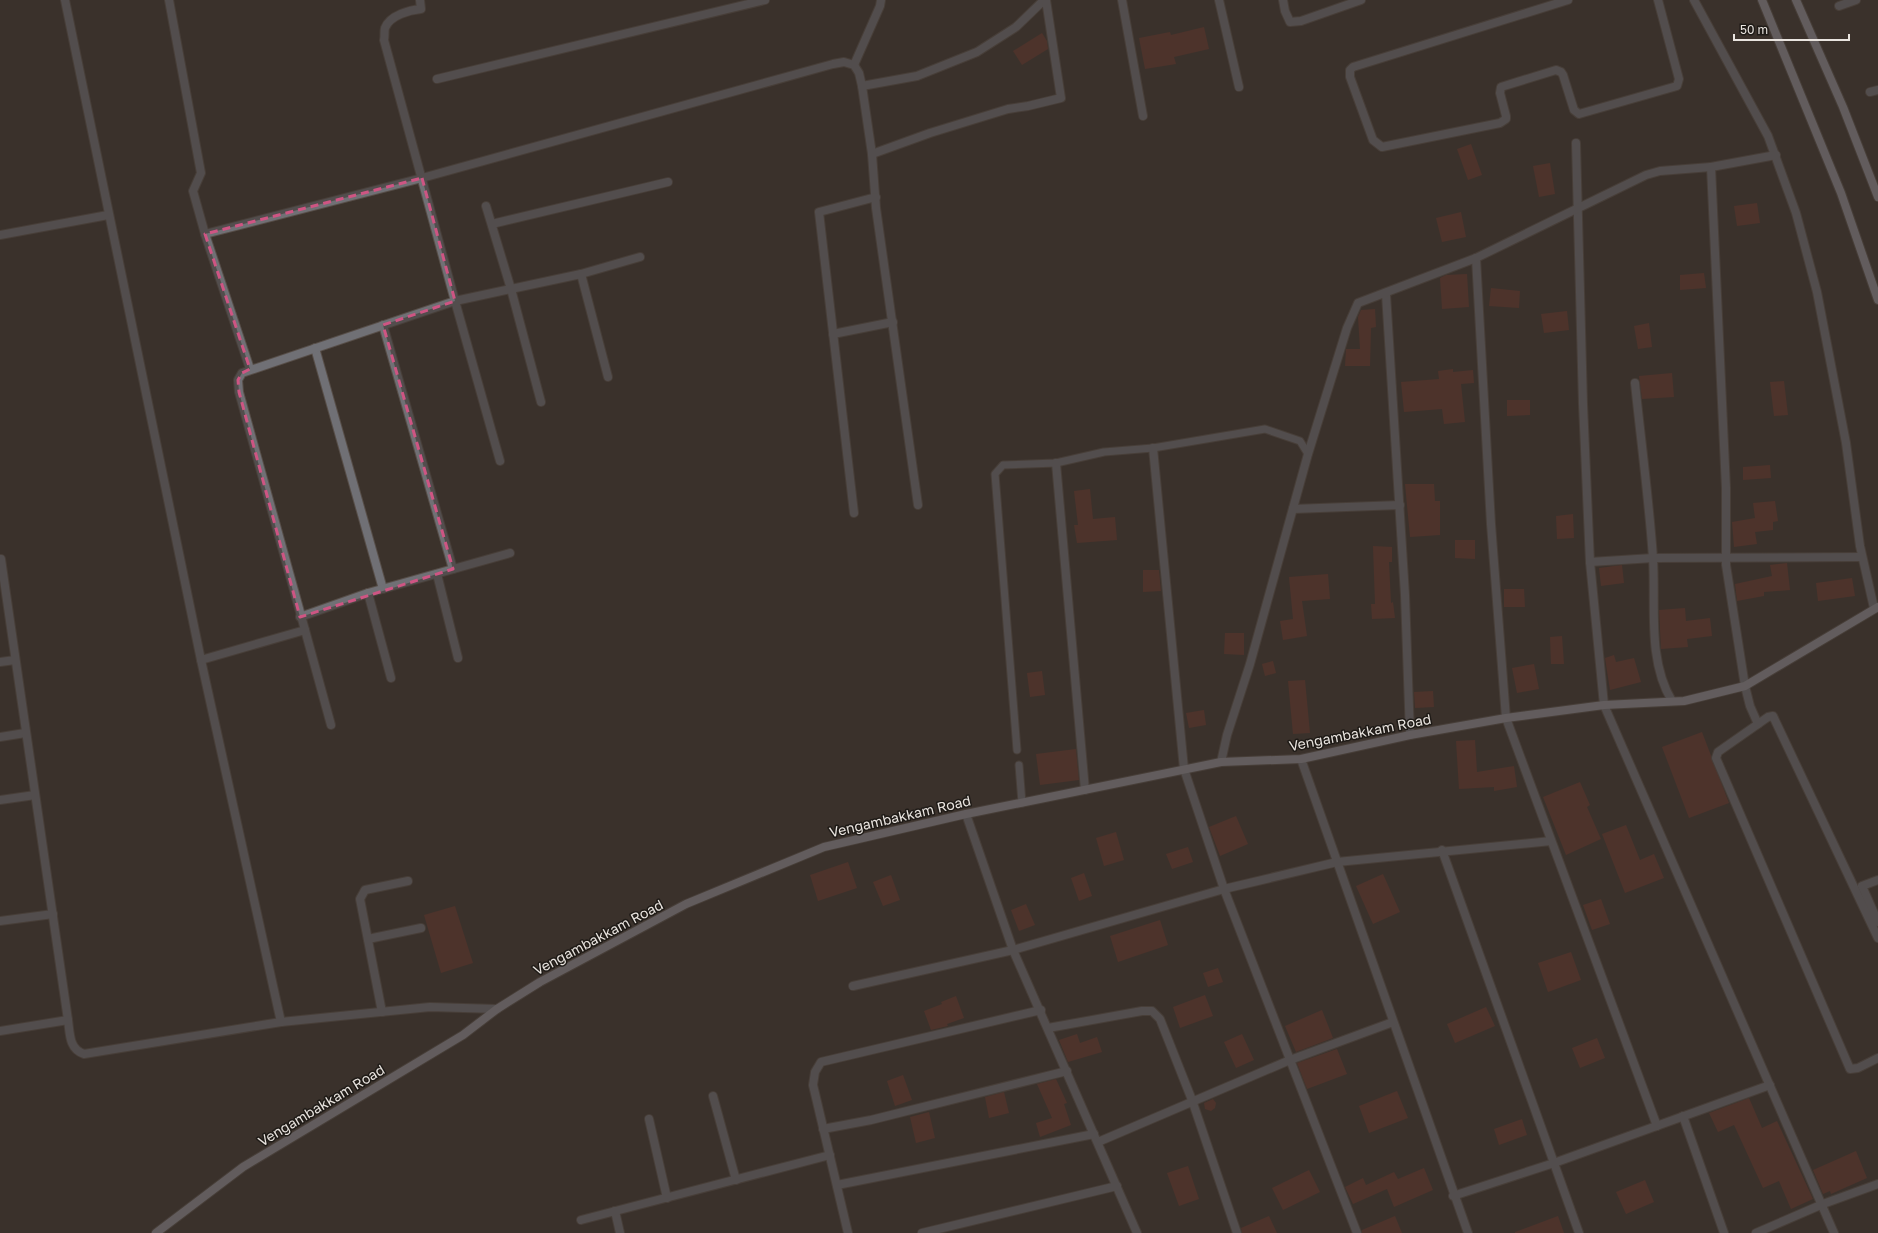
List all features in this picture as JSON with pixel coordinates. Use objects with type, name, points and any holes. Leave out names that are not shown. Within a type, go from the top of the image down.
[{"type":"main road","points":[[1762,0],[1841,193],[1878,300]]},
{"type":"main road","points":[[1796,0],[1843,107],[1878,197]]},
{"type":"main road","name":"Vengambakkam Road","points":[[156,1233],[243,1167],[463,1035],[497,1009],[540,982],[686,904],[817,850],[966,814],[1221,762],[1301,759],[1410,735],[1506,718],[1604,705],[1684,700],[1745,686],[1876,608]]},
{"type":"street","points":[[65,0],[108,215],[201,660],[281,1022]]},
{"type":"street","points":[[169,0],[201,173],[192,191],[250,369]]},
{"type":"street","points":[[420,0],[421,9],[407,10],[393,19],[386,26],[384,40],[500,461]]},
{"type":"street","points":[[437,79],[765,0]]},
{"type":"street","points":[[854,65],[880,6],[881,0]]},
{"type":"street","points":[[862,86],[917,76],[977,52],[1016,27],[1045,0]]},
{"type":"street","points":[[872,154],[1008,109],[1061,98],[1045,0]]},
{"type":"street","points":[[1122,0],[1143,116]]},
{"type":"street","points":[[1219,0],[1239,87]]},
{"type":"street","points":[[1283,0],[1285,11],[1290,22],[1301,21],[1361,0]]},
{"type":"street","points":[[1568,0],[1353,67],[1350,70],[1350,77],[1373,140],[1382,146],[1500,123],[1506,119],[1500,92],[1501,87],[1556,70],[1561,72],[1574,110],[1579,114],[1677,86],[1679,79],[1658,0]]},
{"type":"street","points":[[1694,0],[1768,136],[1796,213],[1817,292],[1846,443],[1862,557],[1876,608]]},
{"type":"street","points":[[1839,6],[1856,0]]},
{"type":"street","points":[[205,234],[422,178],[834,64],[844,62],[854,65],[859,73],[862,86],[872,154],[876,197],[918,505]]},
{"type":"street","points":[[1576,143],[1583,404],[1590,562],[1604,705],[1823,1204],[1834,1233]]},
{"type":"street","points":[[1221,762],[1226,735],[1250,664],[1308,454],[1351,316],[1358,303],[1386,294],[1476,258],[1646,175],[1660,171],[1711,167],[1776,155]]},
{"type":"street","points":[[1711,167],[1726,488],[1726,565],[1745,686],[1750,706],[1758,724]]},
{"type":"street","points":[[492,224],[668,182]]},
{"type":"street","points":[[854,513],[819,212],[876,197]]},
{"type":"street","points":[[486,206],[511,289],[540,402]]},
{"type":"street","points":[[0,236],[108,215]]},
{"type":"street","points":[[331,726],[239,392],[238,380],[242,373],[250,369],[456,301],[581,274],[640,257]]},
{"type":"street","points":[[1476,258],[1491,524],[1506,718],[1550,841],[1657,1126]]},
{"type":"street","points":[[581,274],[608,377]]},
{"type":"street","points":[[1386,294],[1400,505],[1410,735]]},
{"type":"street","points":[[833,334],[893,322]]},
{"type":"street","points":[[383,325],[453,569]]},
{"type":"street","points":[[315,348],[383,589]]},
{"type":"street","points":[[1635,383],[1653,558],[1656,654],[1659,673],[1664,688],[1672,701]]},
{"type":"street","points":[[1153,448],[1184,769],[1224,889],[1357,1233]]},
{"type":"street","points":[[1056,463],[1085,790]]},
{"type":"street","points":[[1293,509],[1400,505]]},
{"type":"street","points":[[300,617],[368,593],[510,554]]},
{"type":"street","points":[[1590,562],[1653,558],[1727,559],[1862,557]]},
{"type":"street","points":[[1,559],[3,591],[15,660],[68,1020],[72,1044],[77,1052],[84,1054],[281,1022],[430,1007],[497,1009]]},
{"type":"street","points":[[437,574],[458,658]]},
{"type":"street","points":[[368,593],[391,678]]},
{"type":"street","points":[[201,660],[305,630]]},
{"type":"street","points":[[0,662],[15,660]]},
{"type":"street","points":[[1878,938],[1773,716],[1758,724],[1718,752],[1716,758],[1850,1069],[1858,1068],[1878,1058]]},
{"type":"street","points":[[0,737],[25,733]]},
{"type":"street","points":[[1301,759],[1453,1196],[1468,1233]]},
{"type":"street","points":[[0,800],[35,796]]},
{"type":"street","points":[[966,814],[1013,950],[1041,1010],[1137,1233]]},
{"type":"street","points":[[853,986],[1013,950],[1224,889],[1337,862],[1442,850],[1550,841]]},
{"type":"street","points":[[1442,850],[1579,1233]]},
{"type":"street","points":[[1878,880],[1862,886],[1878,922]]},
{"type":"street","points":[[382,1012],[360,899],[365,890],[408,881]]},
{"type":"street","points":[[0,921],[53,914]]},
{"type":"street","points":[[368,939],[422,928]]},
{"type":"street","points":[[848,1233],[813,1085],[815,1072],[821,1062],[1041,1010]]},
{"type":"street","points":[[1048,1028],[1142,1010],[1152,1011],[1160,1019],[1192,1100],[1237,1233]]},
{"type":"street","points":[[0,1031],[68,1020]]},
{"type":"street","points":[[1098,1142],[1192,1100],[1290,1060],[1393,1022]]},
{"type":"street","points":[[823,1129],[871,1120],[1067,1071]]},
{"type":"street","points":[[1453,1196],[1554,1163],[1770,1084]]},
{"type":"street","points":[[713,1096],[736,1180]]},
{"type":"street","points":[[1683,1116],[1724,1233]]},
{"type":"street","points":[[649,1119],[667,1198]]},
{"type":"street","points":[[837,1185],[1094,1134]]},
{"type":"street","points":[[581,1220],[830,1155]]},
{"type":"street","points":[[1756,1233],[1823,1204],[1878,1184]]},
{"type":"street","points":[[922,1233],[1117,1186]]},
{"type":"street","points":[[615,1211],[620,1233]]},
{"type":"lane","points":[[1017,750],[996,474],[1003,465],[1056,463],[1104,452],[1153,448],[1265,429],[1300,441],[1308,454]]},
{"type":"lane","points":[[1019,765],[1022,803]]},
{"type":"highlighted area","points":[[422,178],[455,301],[383,325],[453,569],[300,617],[239,392],[238,380],[242,373],[250,369],[205,234]]},
{"type":"building","points":[[1204,27],[1209,49],[1174,57],[1176,64],[1145,69],[1139,38],[1170,32],[1171,35]]},
{"type":"building","points":[[1042,33],[1047,41],[1048,49],[1022,65],[1013,51]]},
{"type":"building","points":[[1471,144],[1482,175],[1468,180],[1457,149]]},
{"type":"building","points":[[1550,163],[1555,194],[1539,197],[1533,166]]},
{"type":"building","points":[[1757,203],[1760,223],[1737,226],[1734,206]]},
{"type":"building","points":[[1461,212],[1466,237],[1442,242],[1436,218]]},
{"type":"building","points":[[1704,273],[1706,288],[1680,290],[1680,275]]},
{"type":"building","points":[[1467,274],[1469,307],[1442,309],[1440,278],[1446,275]]},
{"type":"building","points":[[1491,288],[1520,291],[1519,308],[1489,306]]},
{"type":"building","points":[[1375,309],[1376,327],[1371,328],[1370,366],[1345,366],[1346,349],[1360,349],[1358,317],[1361,310]]},
{"type":"building","points":[[1567,311],[1569,330],[1544,333],[1541,314]]},
{"type":"building","points":[[1649,323],[1652,347],[1638,349],[1634,326]]},
{"type":"building","points":[[1453,369],[1453,372],[1473,370],[1474,383],[1461,384],[1465,422],[1444,424],[1442,409],[1404,412],[1401,382],[1439,379],[1438,371]]},
{"type":"building","points":[[1672,373],[1674,397],[1642,399],[1639,376]]},
{"type":"building","points":[[1784,381],[1788,415],[1774,416],[1770,382]]},
{"type":"building","points":[[1507,400],[1530,400],[1530,415],[1507,416]]},
{"type":"building","points":[[1770,465],[1771,478],[1743,480],[1743,467]]},
{"type":"building","points":[[1405,484],[1434,484],[1435,501],[1440,501],[1440,535],[1410,537]]},
{"type":"building","points":[[1090,489],[1093,519],[1115,517],[1117,540],[1077,543],[1074,525],[1078,525],[1074,491]]},
{"type":"building","points":[[1775,501],[1778,521],[1773,522],[1773,530],[1755,532],[1757,544],[1734,547],[1732,522],[1755,518],[1753,503]]},
{"type":"building","points":[[1573,514],[1574,538],[1557,539],[1556,516]]},
{"type":"building","points":[[1455,540],[1475,540],[1475,559],[1455,558]]},
{"type":"building","points":[[1373,546],[1392,547],[1392,562],[1389,562],[1391,603],[1393,602],[1395,618],[1372,619],[1371,604],[1375,604]]},
{"type":"building","points":[[1787,563],[1790,590],[1764,592],[1764,596],[1737,601],[1735,584],[1772,576],[1770,565]]},
{"type":"building","points":[[1622,565],[1624,583],[1601,586],[1599,568]]},
{"type":"building","points":[[1143,570],[1159,570],[1161,591],[1143,592]]},
{"type":"building","points":[[1328,574],[1330,599],[1302,601],[1307,636],[1283,640],[1280,621],[1293,619],[1289,577]]},
{"type":"building","points":[[1852,578],[1855,596],[1818,601],[1816,583]]},
{"type":"building","points":[[1504,589],[1524,589],[1525,607],[1504,607]]},
{"type":"building","points":[[1685,608],[1686,621],[1710,618],[1712,636],[1687,639],[1688,647],[1661,649],[1659,610]]},
{"type":"building","points":[[1225,633],[1244,633],[1244,655],[1224,654]]},
{"type":"building","points":[[1562,636],[1564,664],[1551,664],[1550,637]]},
{"type":"building","points":[[1614,655],[1616,662],[1634,658],[1641,682],[1610,690],[1605,658]]},
{"type":"building","points":[[1273,661],[1276,673],[1265,676],[1262,664]]},
{"type":"building","points":[[1534,664],[1539,689],[1517,693],[1512,668]]},
{"type":"building","points":[[1042,671],[1045,695],[1030,697],[1027,673]]},
{"type":"building","points":[[1305,680],[1310,733],[1293,734],[1288,681]]},
{"type":"building","points":[[1433,691],[1434,707],[1415,708],[1414,692]]},
{"type":"building","points":[[1204,710],[1206,725],[1189,728],[1186,713]]},
{"type":"building","points":[[1702,732],[1729,803],[1689,818],[1662,747]]},
{"type":"building","points":[[1475,740],[1477,772],[1514,766],[1517,787],[1494,791],[1494,787],[1459,789],[1456,741]]},
{"type":"building","points":[[1076,749],[1079,780],[1040,785],[1036,754]]},
{"type":"building","points":[[1580,782],[1590,805],[1587,807],[1601,839],[1566,855],[1543,797]]},
{"type":"building","points":[[1236,816],[1248,844],[1220,856],[1209,827]]},
{"type":"building","points":[[1626,825],[1640,860],[1654,854],[1664,878],[1625,893],[1602,834]]},
{"type":"building","points":[[1116,832],[1124,860],[1104,866],[1096,838]]},
{"type":"building","points":[[1188,847],[1193,862],[1172,869],[1166,854]]},
{"type":"building","points":[[848,862],[857,888],[818,901],[810,875]]},
{"type":"building","points":[[1084,873],[1092,896],[1079,901],[1071,878]]},
{"type":"building","points":[[1383,874],[1400,912],[1373,924],[1356,886]]},
{"type":"building","points":[[891,875],[900,900],[883,906],[873,882]]},
{"type":"building","points":[[1601,899],[1610,924],[1592,930],[1583,905]]},
{"type":"building","points":[[1026,904],[1035,925],[1019,931],[1011,910]]},
{"type":"building","points":[[455,906],[473,963],[441,973],[424,915]]},
{"type":"building","points":[[1160,920],[1168,945],[1118,962],[1110,936]]},
{"type":"building","points":[[1571,952],[1581,980],[1548,992],[1538,963]]},
{"type":"building","points":[[1218,968],[1223,982],[1208,987],[1203,973]]},
{"type":"building","points":[[1205,995],[1213,1016],[1180,1028],[1173,1007]]},
{"type":"building","points":[[956,996],[964,1018],[947,1024],[948,1026],[931,1030],[924,1011],[942,1004],[941,1002]]},
{"type":"building","points":[[1486,1007],[1495,1026],[1455,1043],[1447,1024]]},
{"type":"building","points":[[1322,1010],[1333,1038],[1296,1052],[1285,1026]]},
{"type":"building","points":[[1077,1034],[1080,1043],[1097,1037],[1102,1052],[1068,1062],[1059,1040]]},
{"type":"building","points":[[1242,1034],[1254,1060],[1236,1068],[1224,1042]]},
{"type":"building","points":[[1597,1038],[1605,1058],[1580,1068],[1572,1048]]},
{"type":"building","points":[[1337,1049],[1347,1074],[1307,1089],[1297,1063]]},
{"type":"building","points":[[903,1075],[912,1100],[895,1106],[887,1081]]},
{"type":"building","points":[[1056,1079],[1067,1103],[1064,1104],[1071,1125],[1040,1137],[1036,1123],[1052,1118],[1037,1084]]},
{"type":"building","points":[[1397,1091],[1408,1118],[1369,1133],[1359,1106]]},
{"type":"building","points":[[1004,1092],[1009,1113],[989,1118],[985,1097]]},
{"type":"building","points":[[1749,1098],[1762,1128],[1777,1121],[1813,1199],[1791,1209],[1779,1181],[1763,1188],[1734,1125],[1718,1132],[1709,1113]]},
{"type":"building","points":[[1213,1099],[1216,1103],[1215,1108],[1211,1111],[1205,1109],[1204,1103]]},
{"type":"building","points":[[929,1112],[935,1138],[916,1143],[910,1117]]},
{"type":"building","points":[[1522,1119],[1527,1135],[1499,1145],[1494,1129]]},
{"type":"building","points":[[1856,1151],[1867,1178],[1831,1194],[1830,1191],[1823,1194],[1813,1170]]},
{"type":"building","points":[[1188,1166],[1199,1199],[1179,1206],[1167,1173]]},
{"type":"building","points":[[1424,1168],[1433,1190],[1394,1207],[1387,1189],[1353,1204],[1345,1187],[1363,1178],[1366,1185],[1394,1172],[1398,1179]]},
{"type":"building","points":[[1309,1170],[1320,1192],[1283,1210],[1272,1188]]},
{"type":"building","points":[[1645,1180],[1654,1202],[1626,1214],[1616,1192]]},
{"type":"building","points":[[1269,1216],[1277,1233],[1242,1233],[1241,1228]]},
{"type":"building","points":[[1395,1216],[1402,1233],[1362,1233],[1362,1230]]},
{"type":"building","points":[[1558,1216],[1564,1233],[1515,1233],[1515,1232]]}]
